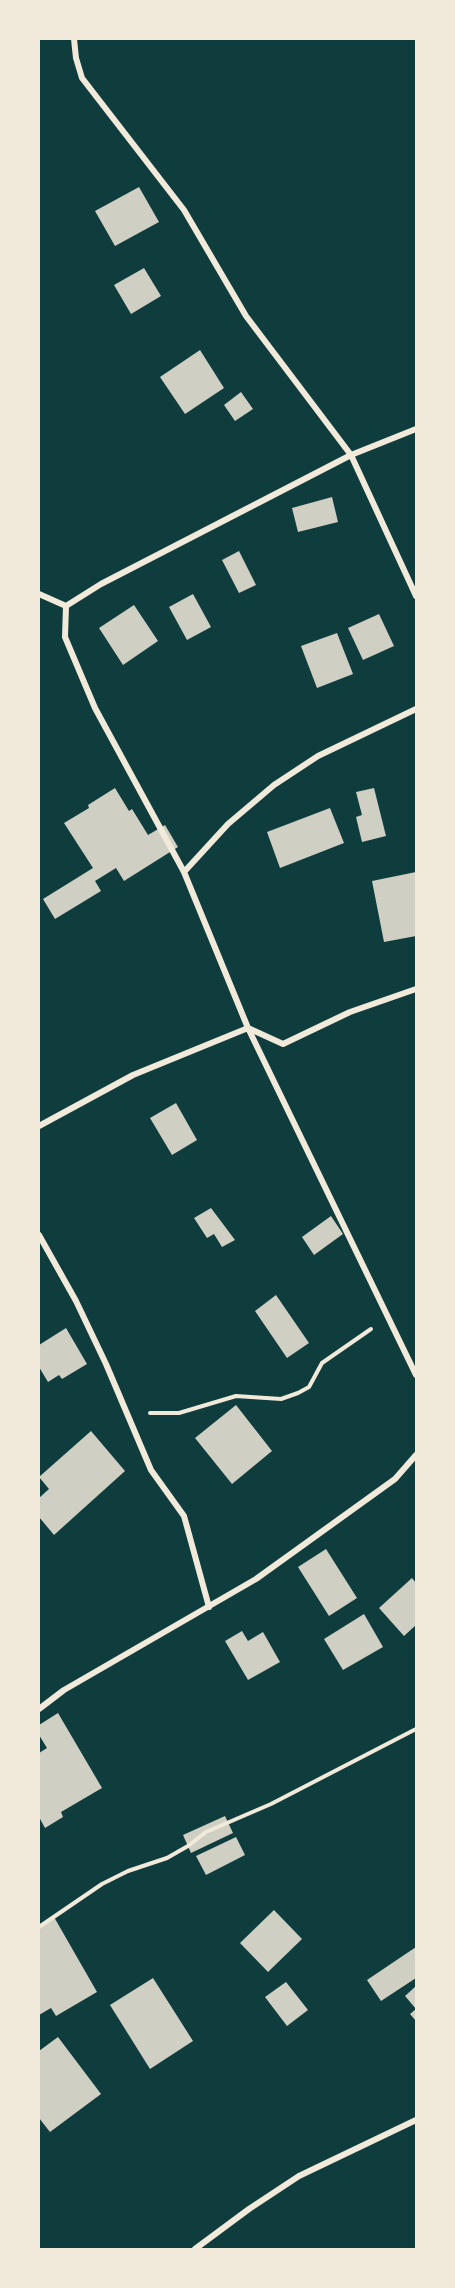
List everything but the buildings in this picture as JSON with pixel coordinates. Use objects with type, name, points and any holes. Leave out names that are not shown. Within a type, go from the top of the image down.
[{"type":"street","points":[[74,39],[76,58],[82,78],[184,210],[246,316],[351,455],[416,596]]},
{"type":"street","points":[[66,606],[101,584],[351,455],[416,429]]},
{"type":"street","points":[[39,594],[66,606]]},
{"type":"street","points":[[66,606],[65,637],[95,708],[184,872],[248,1028],[416,1375]]},
{"type":"street","points":[[184,872],[228,824],[274,785],[318,756],[416,708]]},
{"type":"street","points":[[39,1126],[133,1075],[248,1028],[284,1044],[350,1012],[416,989]]},
{"type":"street","points":[[39,1235],[76,1301],[106,1364],[151,1470],[184,1516],[209,1608]]},
{"type":"street","points":[[39,1709],[64,1690],[256,1579],[395,1479],[411,1464],[416,1455]]},
{"type":"street","points":[[195,2249],[298,2176],[416,2120]]},
{"type":"path","points":[[148,1413],[185,1412],[236,1396],[281,1399],[298,1393],[309,1387],[322,1363],[388,1317]]},
{"type":"path","points":[[39,1927],[102,1884],[128,1871],[167,1858],[206,1832],[271,1804],[416,1729]]}]
